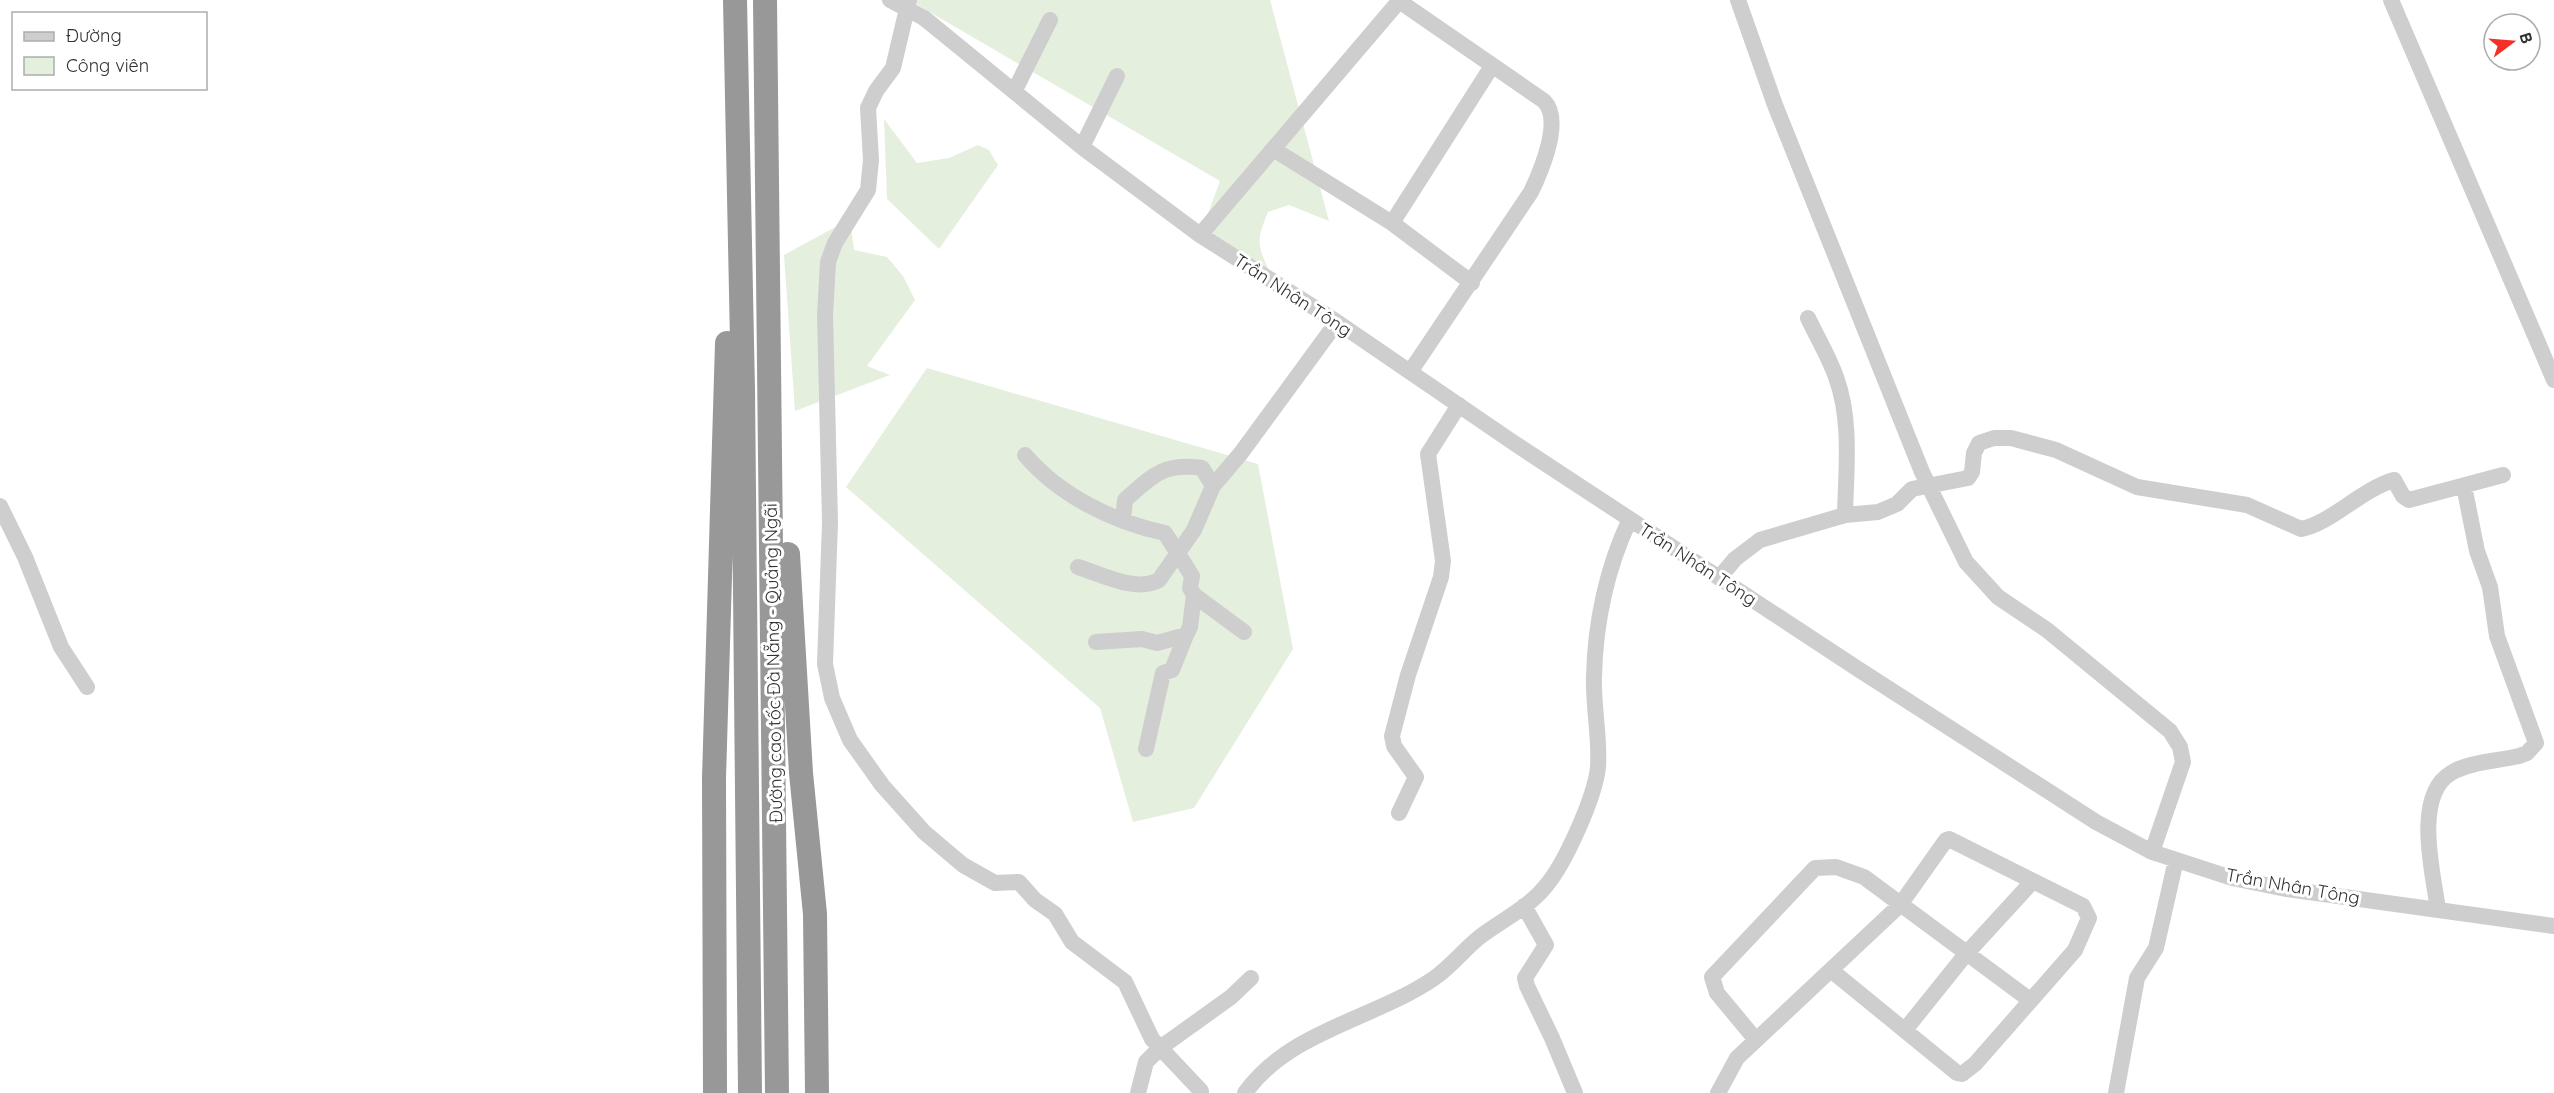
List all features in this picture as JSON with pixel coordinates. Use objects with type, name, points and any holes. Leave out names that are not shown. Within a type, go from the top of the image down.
[{"type":"highway","points":[[715,1093],[714,778],[735,245],[735,0]]},
{"type":"highway","points":[[765,0],[766,102],[790,632],[815,914],[817,1093]]},
{"type":"highway","name":"Đường cao tốc Đà Nẵng - Quảng Ngãi","points":[[772,231],[777,1093]]},
{"type":"highway","name":"Đường cao tốc Đà Nẵng - Quảng Ngãi","points":[[735,245],[750,1093]]},
{"type":"street","name":"Trần Nhân Tông","points":[[890,0],[924,18],[1082,147],[1200,235],[1337,322],[1630,519],[2041,789],[2152,852],[2232,878],[2286,889],[2554,926]]},
{"type":"street","points":[[909,0],[893,68],[876,91],[868,108],[870,160],[868,190],[835,243],[828,262],[825,315],[830,522],[825,664],[832,698],[850,740],[882,785],[924,832],[963,866],[995,883],[1018,882],[1035,900],[1055,914],[1072,942],[1125,982],[1143,1023],[1161,1048],[1201,1091]]},
{"type":"street","points":[[1738,0],[1775,105],[1928,484],[1966,562],[1998,597],[2047,630],[2170,731],[2180,747],[2183,762],[2152,852]]},
{"type":"street","points":[[2391,0],[2554,380]]},
{"type":"street","points":[[1200,235],[1399,1],[1544,101],[1549,106],[1552,121],[1543,162],[1531,192],[1472,283],[1410,372]]},
{"type":"street","points":[[1015,90],[1050,20]]},
{"type":"street","points":[[1392,223],[1492,66]]},
{"type":"street","points":[[1082,147],[1117,76]]},
{"type":"street","points":[[1274,149],[1392,223],[1472,283]]},
{"type":"street","points":[[1808,318],[1836,378],[1844,407],[1847,437],[1845,515]]},
{"type":"street","points":[[1078,567],[1136,585],[1151,585],[1159,580],[1194,530],[1213,486],[1241,453],[1337,322]]},
{"type":"street","points":[[1399,813],[1416,777],[1394,746],[1392,736],[1408,675],[1441,577],[1443,561],[1428,454],[1459,405]]},
{"type":"street","points":[[1719,578],[1735,559],[1760,540],[1845,515],[1878,512],[1897,504],[1909,490],[1971,476],[1976,447],[1982,441],[1995,438],[2011,438],[2048,447],[2137,487],[2253,507],[2301,529],[2315,524],[2352,500],[2394,480],[2403,496],[2409,500],[2503,475]]},
{"type":"street","points":[[1025,455],[1044,478],[1064,487],[1079,502],[1123,520],[1165,533],[1192,576],[1190,588],[1194,595],[1244,632]]},
{"type":"street","points":[[1123,520],[1125,500],[1152,476],[1180,464],[1202,468],[1213,486]]},
{"type":"street","points":[[2438,909],[2428,821],[2436,788],[2445,777],[2457,770],[2527,753],[2536,743],[2497,636],[2490,587],[2477,551],[2464,486]]},
{"type":"street","points":[[0,506],[22,550],[61,647],[87,687]]},
{"type":"street","points":[[1245,1093],[1254,1081],[1294,1049],[1433,978],[1479,937],[1524,906],[1545,888],[1578,830],[1598,770],[1594,679],[1598,629],[1610,568],[1630,519]]},
{"type":"street","points":[[1146,749],[1163,673],[1172,670],[1190,627],[1194,595]]},
{"type":"street","points":[[1096,642],[1142,639],[1157,643],[1186,635]]},
{"type":"street","points":[[1718,1093],[1737,1058],[1900,905],[1942,844],[1949,839],[2083,906],[2090,918],[2075,950],[1975,1064],[1962,1074],[1832,971]]},
{"type":"street","points":[[2116,1093],[2137,978],[2156,948],[2176,860]]},
{"type":"street","points":[[1756,1040],[1717,993],[1712,977],[1815,868],[1836,867],[1852,871],[1887,892],[1900,905],[2030,1000]]},
{"type":"street","points":[[1905,1030],[1966,954],[2031,882]]},
{"type":"street","points":[[1524,906],[1546,945],[1525,978],[1527,986],[1575,1093]]},
{"type":"street","points":[[1138,1093],[1146,1062],[1161,1048],[1231,997],[1251,978]]},
{"type":"green space","points":[[909,0],[1270,0],[1329,221],[1289,205],[1268,212],[1261,230],[1260,249],[1270,273],[1200,235],[1220,181]]},
{"type":"green space","points":[[884,119],[917,163],[949,158],[978,145],[989,150],[998,165],[939,249],[887,199]]},
{"type":"green space","points":[[850,219],[854,250],[887,257],[903,276],[915,300],[867,366],[890,375],[795,411],[784,255]]},
{"type":"green space","points":[[927,368],[1258,464],[1293,649],[1194,808],[1133,822],[1100,708],[846,487]]}]
